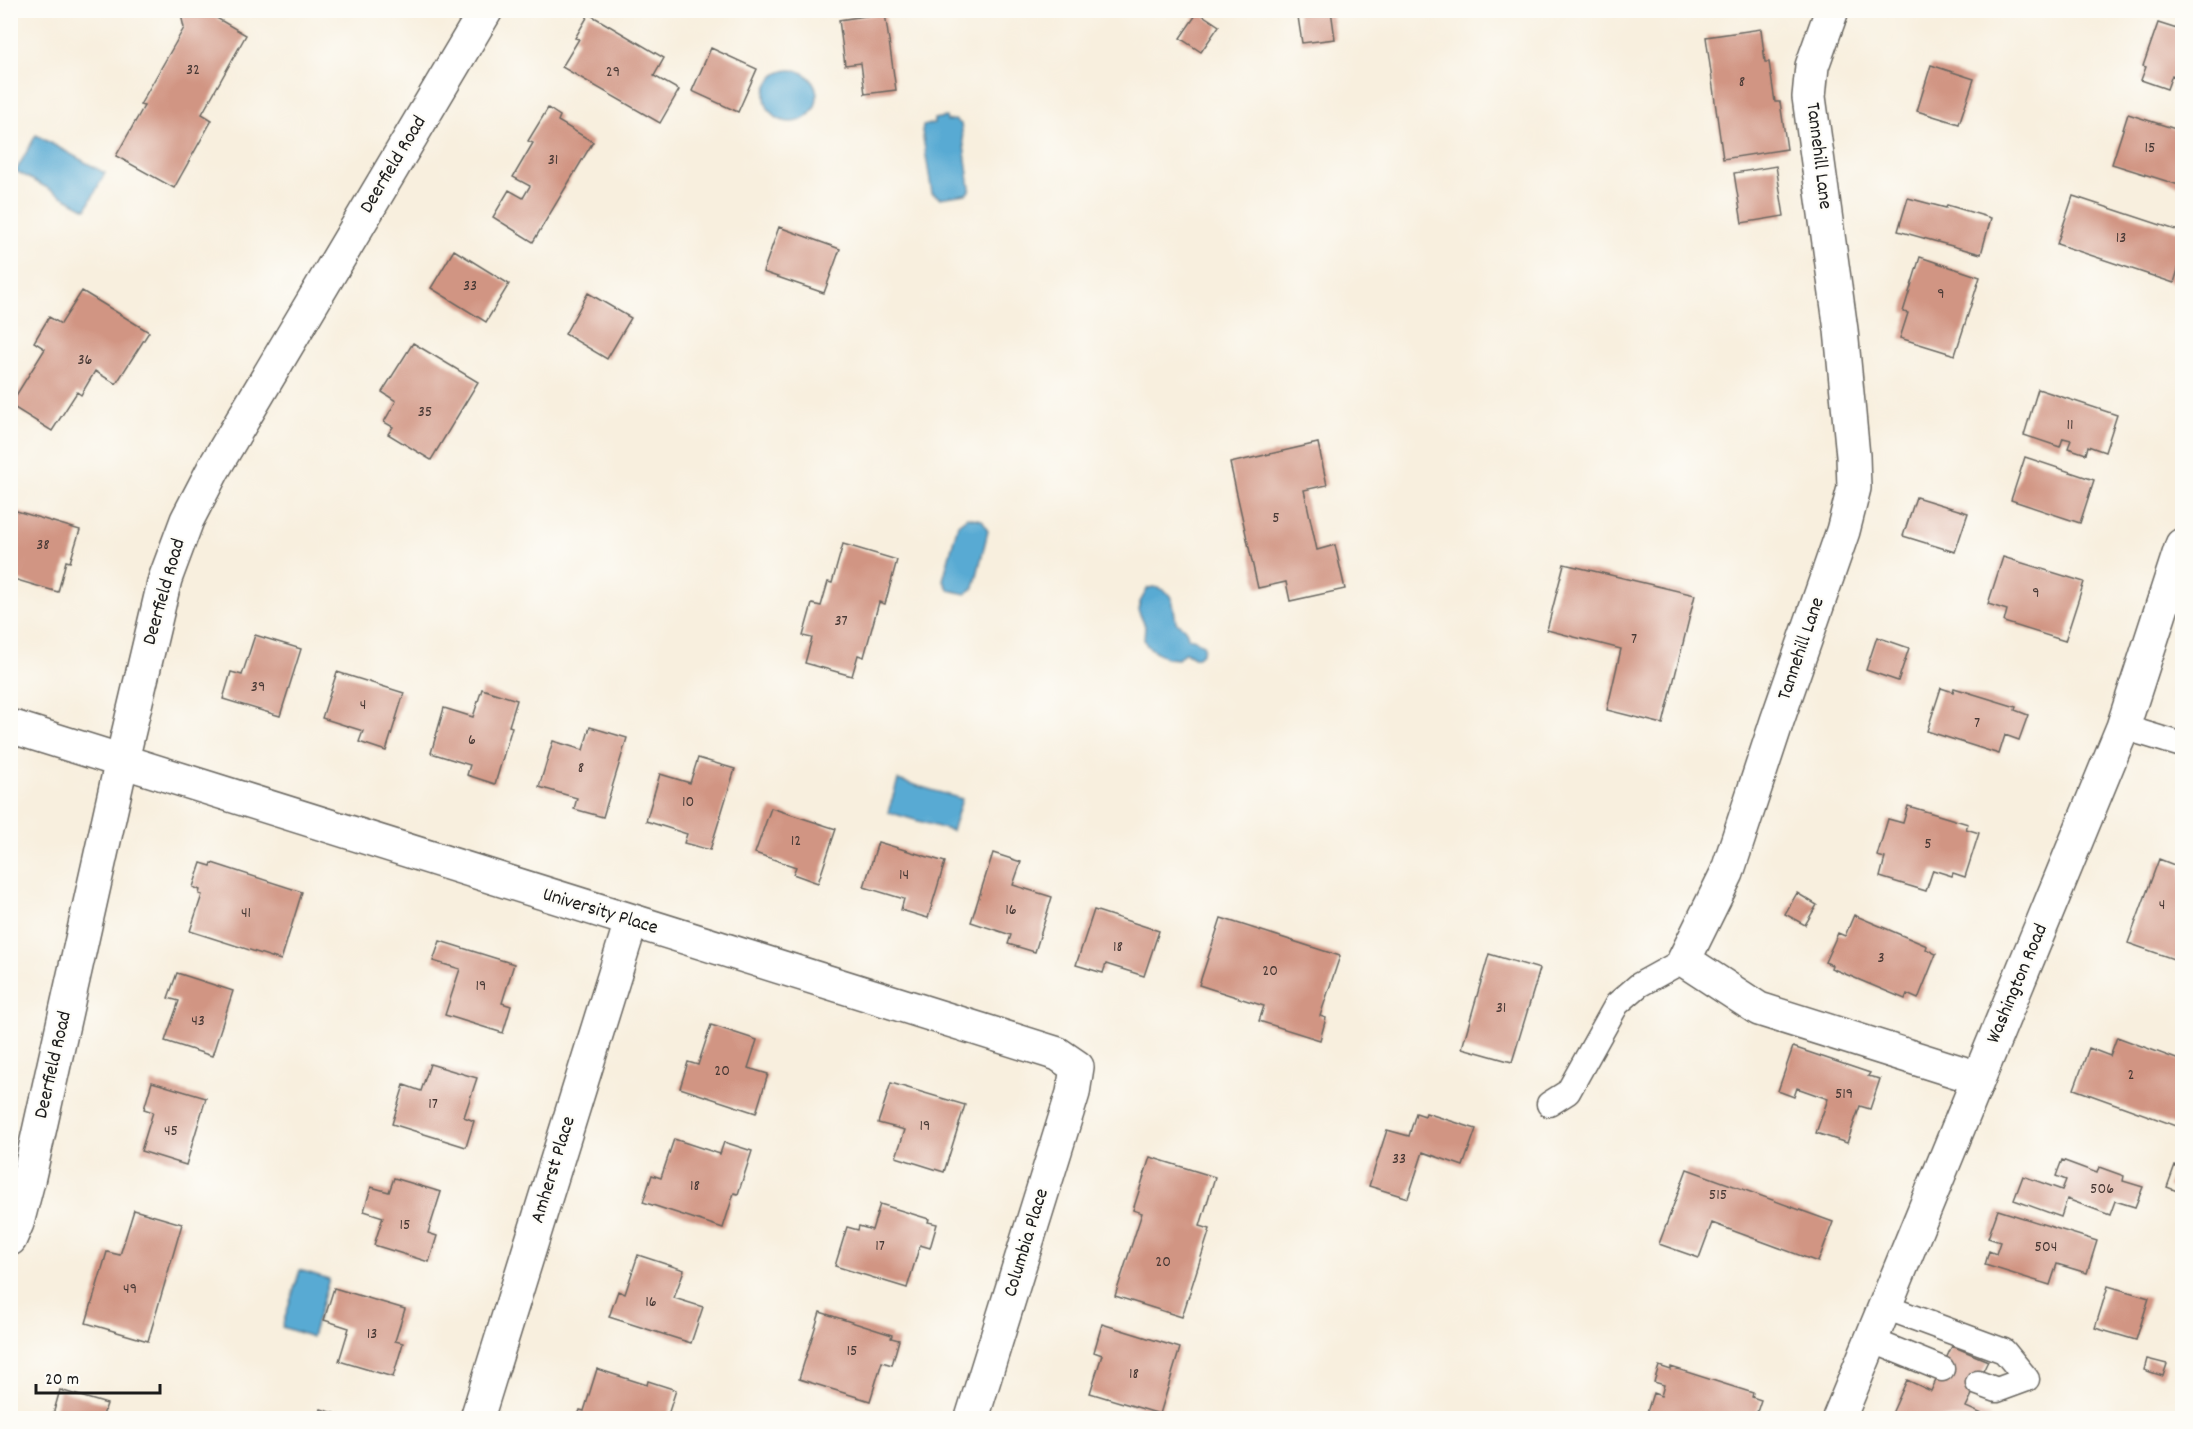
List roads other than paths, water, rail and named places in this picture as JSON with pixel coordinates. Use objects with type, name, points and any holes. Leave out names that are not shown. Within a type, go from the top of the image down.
[{"type":"street","name":"Deerfield Road","points":[[10,1239],[17,1223],[28,1181],[165,579],[187,520],[214,468],[486,10]]},
{"type":"street","name":"Tannehill Lane","points":[[1684,960],[1727,873],[1843,531],[1854,488],[1841,330],[1809,97],[1812,66],[1832,10]]},
{"type":"street","name":"Washington Road","points":[[1839,1419],[2123,727],[2182,544]]},
{"type":"street","name":"University Place","points":[[10,726],[1058,1054],[1077,1067]]},
{"type":"street","name":"Amherst Place","points":[[477,1419],[631,922]]},
{"type":"street","points":[[1684,960],[1760,1010],[1978,1078]]},
{"type":"street","name":"Columbia Place","points":[[972,1419],[1074,1093],[1077,1067]]},
{"type":"lane","points":[[2123,727],[2182,745]]},
{"type":"lane","points":[[1549,1104],[1568,1092],[1617,1004],[1639,985],[1684,960]]},
{"type":"lane","points":[[1885,1307],[2004,1351],[2027,1379],[1997,1390],[1978,1383]]},
{"type":"lane","points":[[1871,1340],[1942,1369]]},
{"type":"water","points":[[791,70],[801,72],[809,78],[815,86],[817,96],[815,106],[809,114],[801,120],[791,122],[781,120],[773,114],[767,106],[765,96],[767,86],[773,78],[781,72]]},
{"type":"water","points":[[946,117],[947,121],[955,120],[961,124],[970,191],[966,194],[940,198],[932,193],[922,131],[923,126],[934,123],[934,119]]},
{"type":"water","points":[[36,135],[105,173],[86,209],[16,171]]},
{"type":"water","points":[[967,517],[982,520],[988,531],[974,588],[965,594],[949,590],[943,580],[958,524]]},
{"type":"water","points":[[1154,587],[1166,591],[1172,599],[1176,622],[1186,630],[1188,638],[1204,646],[1199,656],[1195,658],[1185,652],[1178,659],[1166,658],[1147,646],[1144,639],[1145,626],[1138,610],[1148,588]]},
{"type":"water","points":[[898,780],[962,799],[952,831],[888,812]]},
{"type":"water","points":[[300,1270],[329,1279],[312,1337],[282,1327]]}]
